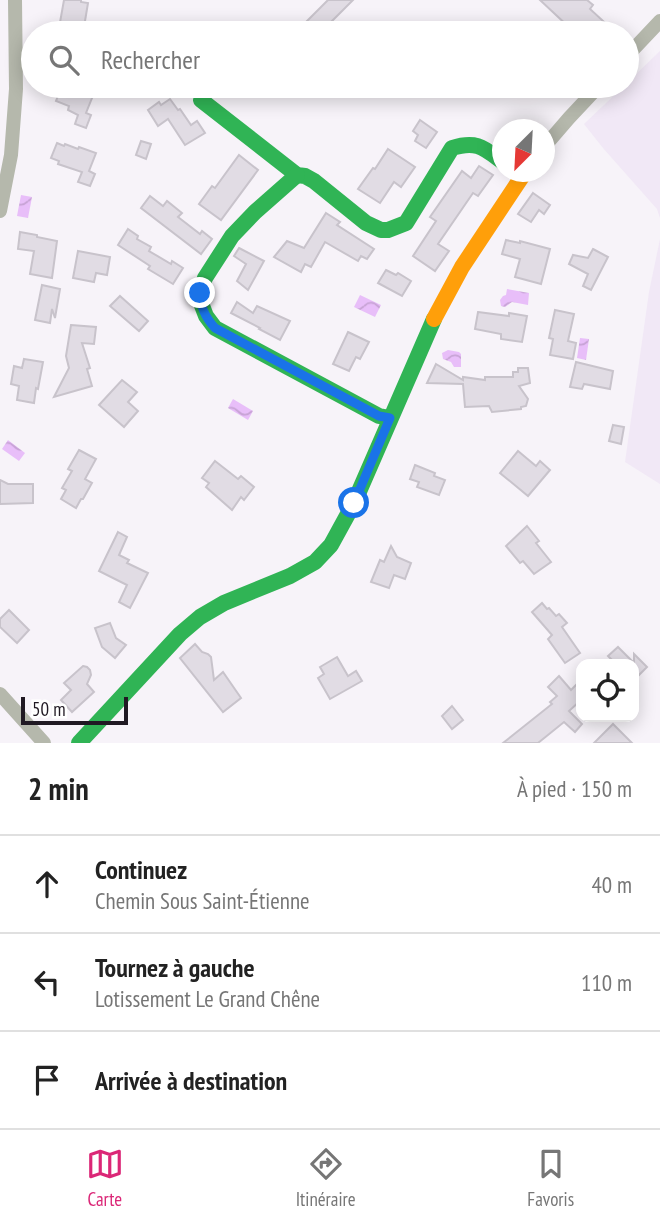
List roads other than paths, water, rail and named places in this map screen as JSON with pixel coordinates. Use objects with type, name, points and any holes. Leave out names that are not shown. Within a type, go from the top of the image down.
[{"type":"street","points":[[0,211],[11,155],[16,89],[15,0]]},
{"type":"street","points":[[639,43],[660,21]]},
{"type":"street","points":[[555,135],[588,98]]},
{"type":"street","points":[[201,100],[297,175],[314,181],[366,223],[380,230],[394,230],[406,223],[452,148],[465,143],[477,144],[492,155]]},
{"type":"street","points":[[297,175],[232,237],[205,277],[200,293],[201,307],[205,317],[215,328],[379,416],[390,418]]},
{"type":"street","points":[[79,743],[180,634],[200,617],[224,603],[290,576],[315,562],[331,545],[354,503],[429,329],[462,267],[515,182]]},
{"type":"street","points":[[0,694],[44,743]]},
{"type":"water","points":[[21,195],[32,197],[28,218],[17,216]]},
{"type":"water","points":[[507,289],[529,293],[528,305],[512,302],[505,307],[501,306],[500,300],[506,295]]},
{"type":"water","points":[[360,295],[381,305],[375,317],[354,307]]},
{"type":"water","points":[[580,338],[589,339],[586,360],[577,358]]},
{"type":"water","points":[[448,350],[461,354],[461,367],[454,367],[451,362],[443,359],[442,353]]},
{"type":"water","points":[[233,399],[253,411],[248,420],[228,408]]},
{"type":"water","points":[[8,440],[25,453],[19,461],[2,449]]}]
